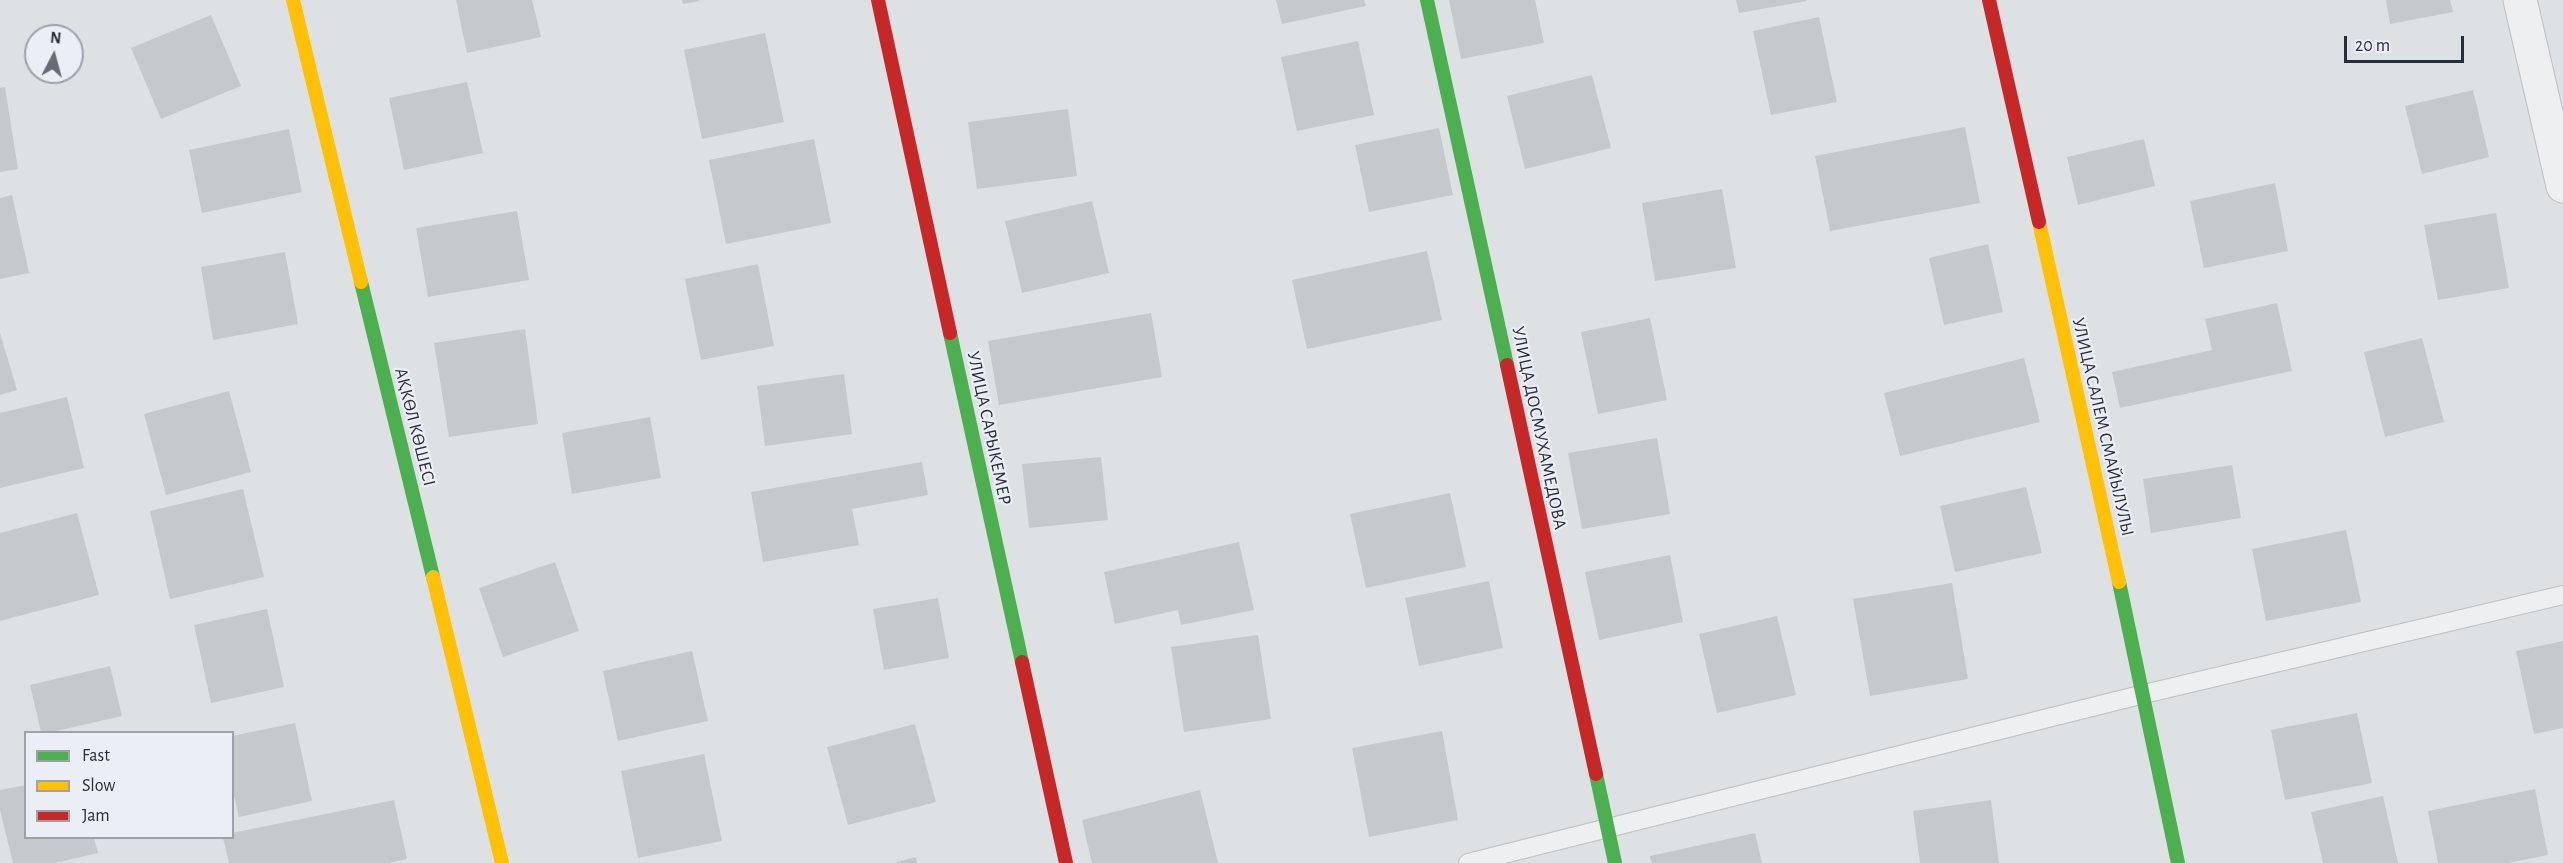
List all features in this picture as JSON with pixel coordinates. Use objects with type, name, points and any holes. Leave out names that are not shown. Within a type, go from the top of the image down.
[{"type":"street","name":"АҚКӨЛ КӨШЕСІ","points":[[294,0],[502,863]]},
{"type":"street","name":"УЛИЦА САРЫКЕМЕР","points":[[878,0],[1066,863]]},
{"type":"street","name":"УЛИЦА ДОСМУХАМЕДОВА","points":[[1427,0],[1615,863]]},
{"type":"street","name":"УЛИЦА САЛЕМ СМАЙЫЛУЛЫ","points":[[1989,0],[2144,694],[2178,863]]},
{"type":"street","points":[[2520,0],[2563,186]]},
{"type":"lane","points":[[1468,863],[2144,694],[2563,595]]},
{"type":"building","points":[[456,0],[532,0],[541,37],[467,53]]},
{"type":"building","points":[[682,0],[699,0],[699,1],[683,4]]},
{"type":"building","points":[[1276,0],[1364,0],[1366,6],[1282,24]]},
{"type":"building","points":[[1449,0],[1535,0],[1544,43],[1461,59]]},
{"type":"building","points":[[1736,0],[1806,0],[1807,1],[1739,13]]},
{"type":"building","points":[[2386,0],[2450,0],[2453,12],[2390,24]]},
{"type":"building","points":[[211,15],[241,86],[161,119],[131,48]]},
{"type":"building","points":[[1819,17],[1837,102],[1771,115],[1753,31]]},
{"type":"building","points":[[765,33],[784,122],[702,139],[684,50]]},
{"type":"building","points":[[1358,41],[1374,115],[1297,131],[1281,57]]},
{"type":"building","points":[[1592,75],[1611,148],[1525,169],[1507,96]]},
{"type":"building","points":[[467,82],[483,153],[404,170],[389,98]]},
{"type":"building","points":[[5,87],[18,169],[0,172],[0,88]]},
{"type":"building","points":[[2473,90],[2489,157],[2422,174],[2405,106]]},
{"type":"building","points":[[1068,109],[1077,176],[977,189],[968,122]]},
{"type":"building","points":[[1965,127],[1980,203],[1830,231],[1815,156]]},
{"type":"building","points":[[1439,128],[1453,195],[1369,212],[1355,145]]},
{"type":"building","points":[[289,129],[302,192],[202,213],[189,150]]},
{"type":"building","points":[[814,139],[831,223],[726,244],[709,160]]},
{"type":"building","points":[[2144,139],[2155,186],[2078,205],[2067,157]]},
{"type":"building","points":[[2275,183],[2288,251],[2204,268],[2190,201]]},
{"type":"building","points":[[1722,189],[1736,268],[1655,281],[1642,203]]},
{"type":"building","points":[[12,195],[29,273],[0,279],[0,198]]},
{"type":"building","points":[[1092,201],[1109,273],[1022,293],[1005,221]]},
{"type":"building","points":[[517,211],[529,280],[428,297],[416,228]]},
{"type":"building","points":[[2496,213],[2509,288],[2438,300],[2424,225]]},
{"type":"building","points":[[1988,244],[2003,312],[1944,325],[1929,258]]},
{"type":"building","points":[[1427,251],[1442,320],[1307,349],[1292,280]]},
{"type":"building","points":[[285,252],[298,324],[213,340],[201,267]]},
{"type":"building","points":[[758,264],[774,346],[701,360],[685,279]]},
{"type":"building","points":[[2277,303],[2292,371],[2120,408],[2112,372],[2212,350],[2205,319]]},
{"type":"building","points":[[1151,313],[1162,377],[999,405],[988,341]]},
{"type":"building","points":[[1650,318],[1667,400],[1598,414],[1581,332]]},
{"type":"building","points":[[525,329],[538,424],[449,437],[434,343]]},
{"type":"building","points":[[0,333],[17,390],[0,395]]},
{"type":"building","points":[[2422,338],[2444,422],[2385,437],[2364,352]]},
{"type":"building","points":[[2024,358],[2040,422],[1900,456],[1884,393]]},
{"type":"building","points":[[844,374],[852,434],[765,446],[757,386]]},
{"type":"building","points":[[229,391],[251,472],[166,495],[144,414]]},
{"type":"building","points":[[67,397],[84,468],[0,488],[0,413]]},
{"type":"building","points":[[650,417],[661,478],[572,494],[562,433]]},
{"type":"building","points":[[1657,438],[1670,514],[1582,529],[1568,453]]},
{"type":"building","points":[[1101,457],[1108,520],[1029,528],[1022,464]]},
{"type":"building","points":[[922,462],[928,495],[852,509],[859,545],[763,562],[751,492]]},
{"type":"building","points":[[2232,465],[2241,518],[2151,533],[2143,479]]},
{"type":"building","points":[[2026,487],[2042,553],[1955,572],[1940,506]]},
{"type":"building","points":[[243,489],[264,577],[170,599],[150,511]]},
{"type":"building","points":[[1450,493],[1466,567],[1366,588],[1350,514]]},
{"type":"building","points":[[77,513],[99,595],[0,621],[0,533]]},
{"type":"building","points":[[2346,530],[2361,602],[2266,621],[2252,549]]},
{"type":"building","points":[[1239,542],[1254,610],[1181,625],[1178,610],[1115,624],[1104,572]]},
{"type":"building","points":[[1670,555],[1683,622],[1599,640],[1585,572]]},
{"type":"building","points":[[555,562],[579,631],[503,657],[479,588]]},
{"type":"building","points":[[1489,581],[1503,648],[1419,666],[1405,598]]},
{"type":"building","points":[[1952,583],[1968,679],[1870,696],[1853,599]]},
{"type":"building","points":[[938,598],[949,658],[884,670],[873,609]]},
{"type":"building","points":[[267,609],[284,687],[211,703],[194,625]]},
{"type":"building","points":[[1777,616],[1796,695],[1717,713],[1699,634]]},
{"type":"building","points":[[1258,635],[1271,719],[1184,732],[1171,647]]},
{"type":"building","points":[[2563,641],[2563,728],[2534,734],[2516,651]]},
{"type":"building","points":[[692,651],[708,721],[618,741],[603,671]]},
{"type":"building","points":[[110,666],[122,716],[56,731],[41,731],[30,685]]},
{"type":"building","points":[[2357,713],[2372,783],[2285,800],[2271,730]]},
{"type":"building","points":[[295,723],[312,801],[239,817],[234,796],[234,736]]},
{"type":"building","points":[[915,724],[936,802],[848,825],[827,747]]},
{"type":"building","points":[[1442,731],[1458,820],[1369,837],[1352,748]]},
{"type":"building","points":[[704,754],[722,841],[638,858],[621,771]]},
{"type":"building","points":[[24,785],[24,839],[94,839],[98,853],[55,863],[13,863],[0,810],[0,790]]},
{"type":"building","points":[[2535,789],[2548,855],[2508,863],[2438,863],[2428,811]]},
{"type":"building","points":[[1200,790],[1218,863],[1092,863],[1082,820]]},
{"type":"building","points":[[2383,796],[2398,863],[2323,863],[2311,812]]},
{"type":"building","points":[[394,800],[407,859],[389,863],[229,863],[223,839],[234,839],[234,833]]},
{"type":"building","points":[[1991,800],[1999,863],[1920,863],[1913,811]]},
{"type":"building","points":[[1755,833],[1762,863],[1652,863],[1650,856]]},
{"type":"building","points":[[916,857],[917,863],[897,863],[897,862]]},
{"type":"traffic: fast","points":[[1427,0],[1507,365]]},
{"type":"traffic: fast","points":[[361,282],[433,577]]},
{"type":"traffic: fast","points":[[950,333],[1022,662]]},
{"type":"traffic: fast","points":[[2119,582],[2178,863]]},
{"type":"traffic: fast","points":[[1596,774],[1615,863]]},
{"type":"traffic: slow","points":[[293,0],[361,282]]},
{"type":"traffic: slow","points":[[2039,222],[2119,582]]},
{"type":"traffic: slow","points":[[433,577],[502,863]]},
{"type":"traffic: jam","points":[[878,0],[950,333]]},
{"type":"traffic: jam","points":[[1989,0],[2039,222]]},
{"type":"traffic: jam","points":[[1507,365],[1596,774]]},
{"type":"traffic: jam","points":[[1022,662],[1066,863]]}]
